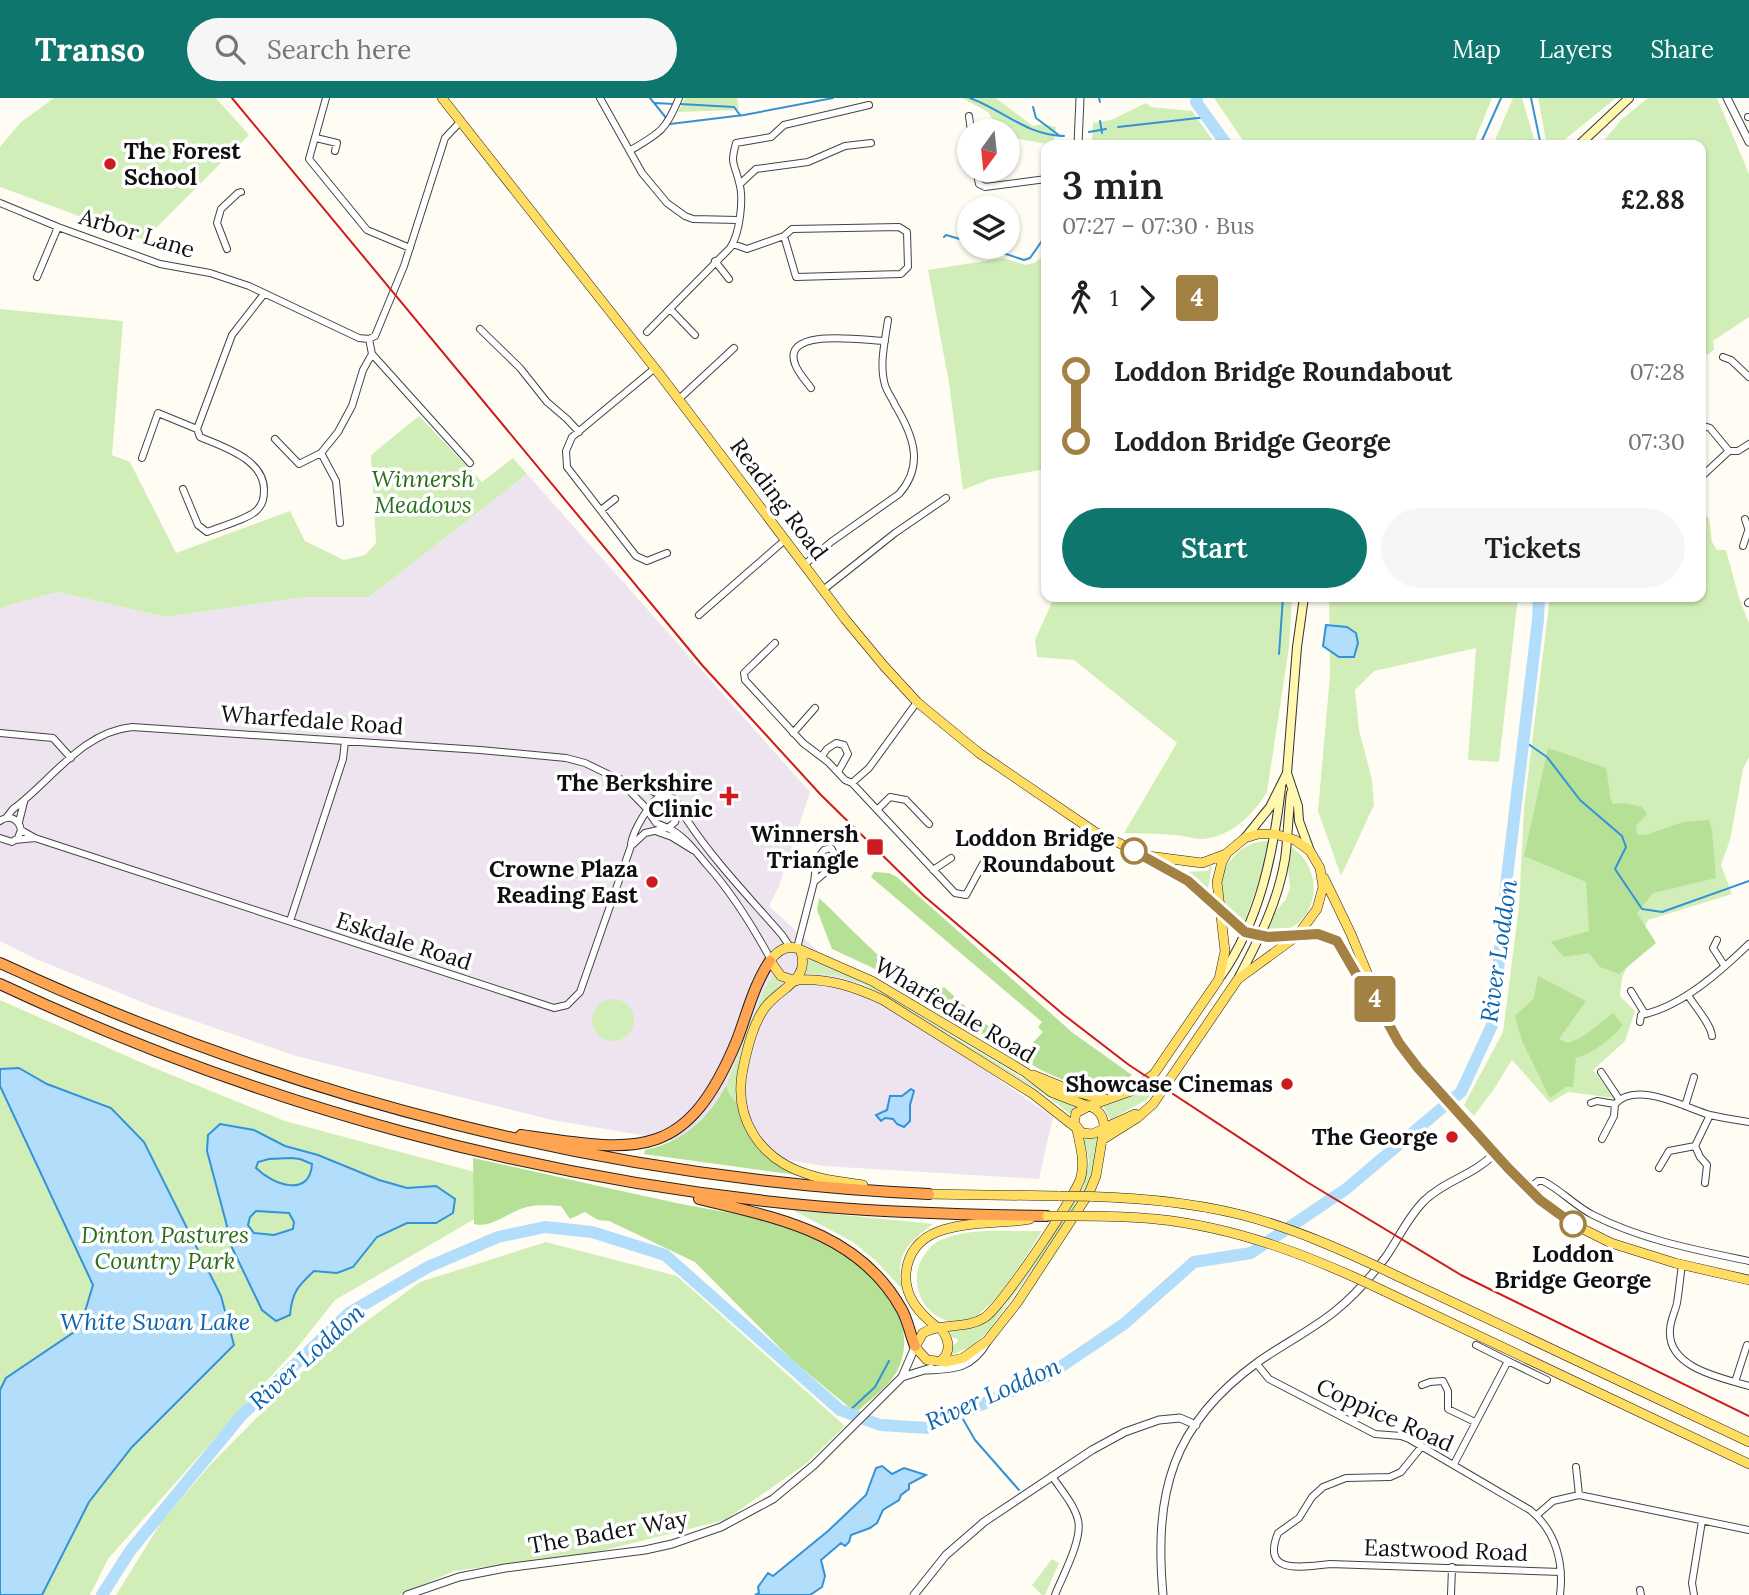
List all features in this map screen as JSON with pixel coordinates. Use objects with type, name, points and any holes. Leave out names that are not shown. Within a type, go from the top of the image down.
[{"type":"highway","points":[[446,1123],[592,1146],[629,1146],[662,1138],[688,1121],[708,1096],[728,1060],[770,960]]},
{"type":"highway","points":[[0,963],[132,1021],[218,1054],[334,1092],[446,1123],[562,1150],[702,1174],[824,1188],[929,1194]]},
{"type":"highway","points":[[0,984],[153,1050],[315,1107],[464,1148],[652,1186],[786,1220],[814,1231],[865,1266],[889,1291],[904,1314],[915,1347]]},
{"type":"highway","points":[[652,1186],[848,1209],[1047,1216]]},
{"type":"main road","name":"Reading Road","points":[[442,98],[655,368],[823,590],[884,667],[917,702],[965,742],[1044,798],[1104,837],[1146,856],[1188,881],[1245,932]]},
{"type":"main road","points":[[1584,140],[1629,98]]},
{"type":"main road","points":[[1219,979],[1225,951],[1217,882],[1227,853],[1245,838],[1266,812],[1287,773],[1303,602]]},
{"type":"main road","points":[[1287,773],[1310,851],[1351,933],[1370,980],[1373,996]]},
{"type":"main road","points":[[1088,1106],[1100,1113],[1104,1128],[1095,1181],[1089,1193],[1017,1303],[987,1341],[962,1358],[941,1362],[924,1358],[915,1347],[923,1333],[939,1328],[965,1326],[981,1320],[996,1309],[1078,1185],[1083,1165],[1074,1119],[1076,1113],[1088,1106],[1138,1087],[1154,1074],[1219,979],[1245,932],[1263,889],[1275,834],[1281,788]]},
{"type":"main road","points":[[1102,1140],[1146,1111],[1238,979],[1261,937],[1279,886],[1291,790]]},
{"type":"main road","points":[[1245,838],[1258,834],[1275,834],[1287,837],[1310,851]]},
{"type":"main road","name":"Reading Road","points":[[1146,856],[1202,863],[1227,853]]},
{"type":"main road","points":[[1238,979],[1297,936],[1317,909],[1323,887],[1321,873]]},
{"type":"main road","points":[[1245,932],[1261,937],[1318,934],[1333,938],[1344,950],[1362,984],[1373,996],[1399,1043],[1432,1084],[1494,1154],[1554,1211],[1591,1235],[1642,1254],[1749,1280]]},
{"type":"main road","points":[[797,980],[781,976],[770,960],[778,952],[796,949],[803,965],[797,980],[763,1010],[741,1076],[740,1097],[745,1119],[751,1133],[776,1160],[806,1174],[929,1194],[1156,1200],[1241,1215],[1314,1239],[1397,1276],[1749,1442]]},
{"type":"main road","name":"Wharfedale Road","points":[[796,949],[872,981],[1025,1072],[1051,1092],[1088,1106]]},
{"type":"main road","name":"Wharfedale Road","points":[[797,980],[839,983],[883,1000],[1033,1094],[1077,1129]]},
{"type":"main road","points":[[1025,1072],[1075,1093],[1107,1099]]},
{"type":"main road","points":[[1077,1129],[1082,1133],[1092,1134],[1146,1111]]},
{"type":"main road","points":[[941,1362],[946,1355],[946,1337],[915,1307],[907,1289],[906,1269],[920,1242],[941,1229],[1010,1223],[1047,1216],[1155,1219],[1238,1234],[1294,1251],[1749,1464]]},
{"type":"street","points":[[326,98],[309,159],[367,230],[410,248]]},
{"type":"street","points":[[600,98],[642,173],[660,196],[677,211],[698,220],[738,220]]},
{"type":"street","points":[[1078,140],[1080,98]]},
{"type":"street","points":[[1727,98],[1749,142]]},
{"type":"street","points":[[631,150],[661,132],[679,99]]},
{"type":"street","points":[[647,332],[733,244],[738,232],[740,184],[731,163],[736,143],[771,136],[785,125],[869,105]]},
{"type":"street","points":[[461,121],[445,138],[410,248],[375,336],[369,340],[372,354],[470,463]]},
{"type":"street","points":[[316,138],[338,139],[335,151]]},
{"type":"street","points":[[740,184],[756,169],[808,162],[845,146],[871,144]]},
{"type":"street","points":[[979,182],[985,187],[1041,180]]},
{"type":"street","points":[[228,249],[217,223],[222,209],[242,192]]},
{"type":"street","name":"Arbor Lane","points":[[0,203],[160,264],[210,273],[369,340]]},
{"type":"street","points":[[37,277],[58,227]]},
{"type":"street","points":[[733,244],[747,248],[784,236],[792,229],[899,227],[907,232],[908,267],[901,274],[796,277],[784,236]]},
{"type":"street","points":[[715,261],[729,279]]},
{"type":"street","points":[[183,489],[198,525],[207,532],[256,512],[264,500],[264,483],[254,467],[237,453],[200,437],[197,429],[232,335],[264,294]]},
{"type":"street","points":[[671,310],[695,335]]},
{"type":"street","points":[[804,565],[831,542],[899,494],[913,471],[914,443],[886,387],[883,375],[888,320]]},
{"type":"street","points":[[480,329],[520,368],[547,402],[579,432]]},
{"type":"street","points":[[811,388],[794,362],[794,354],[799,346],[809,340],[822,338],[885,341]]},
{"type":"street","points":[[679,399],[734,348]]},
{"type":"street","points":[[275,439],[299,464],[321,453],[338,432],[352,406],[363,370],[372,354]]},
{"type":"street","points":[[1723,357],[1731,360],[1749,377]]},
{"type":"street","points":[[655,368],[579,432],[568,444],[565,458],[566,467],[636,556],[648,561],[667,554]]},
{"type":"street","points":[[142,458],[158,413],[197,429]]},
{"type":"street","points":[[1706,427],[1729,451]]},
{"type":"street","points":[[1706,472],[1729,451],[1738,451],[1749,445]]},
{"type":"street","points":[[321,453],[337,481],[340,523]]},
{"type":"street","points":[[823,590],[895,533],[946,498]]},
{"type":"street","points":[[601,510],[615,499]]},
{"type":"street","points":[[1743,545],[1748,531],[1745,519]]},
{"type":"street","points":[[699,615],[785,540]]},
{"type":"street","points":[[775,643],[744,673],[745,680],[793,733],[822,756],[845,780],[852,783],[955,893],[965,895],[985,860]]},
{"type":"street","points":[[852,783],[869,768],[917,702]]},
{"type":"street","points":[[793,733],[815,708]]},
{"type":"street","name":"Wharfedale Road","points":[[3,819],[100,735],[132,727],[554,756],[585,763],[618,779],[662,795]]},
{"type":"street","points":[[0,733],[53,738],[71,758]]},
{"type":"street","points":[[289,921],[343,759],[345,741]]},
{"type":"street","points":[[822,756],[833,744],[844,745],[848,754],[838,772]]},
{"type":"street","name":"Wharfedale Road","points":[[618,779],[648,810]]},
{"type":"street","points":[[631,846],[634,834],[653,800],[662,795],[672,797],[703,843],[796,949]]},
{"type":"street","points":[[877,810],[890,797],[906,800],[929,824]]},
{"type":"street","points":[[15,840],[25,800]]},
{"type":"street","points":[[631,846],[645,833],[668,828],[675,822],[680,807]]},
{"type":"street","points":[[648,810],[654,822],[688,840],[729,890],[755,930],[770,960]]},
{"type":"street","points":[[3,819],[13,818],[35,838]]},
{"type":"street","points":[[658,832],[677,839],[697,853]]},
{"type":"street","points":[[0,838],[8,842],[35,838]]},
{"type":"street","name":"Eskdale Road","points":[[35,838],[548,1007],[561,1007],[572,1001],[580,992],[631,846]]},
{"type":"street","points":[[796,949],[814,882],[817,859],[824,850],[831,848],[836,857],[834,865],[814,882]]},
{"type":"street","points":[[933,870],[951,858]]},
{"type":"street","points":[[1717,940],[1710,947],[1724,965]]},
{"type":"street","points":[[1640,1022],[1641,1015],[1659,1011],[1688,995],[1749,944]]},
{"type":"street","points":[[1631,991],[1645,1014]]},
{"type":"street","points":[[1688,995],[1712,1032],[1718,1021]]},
{"type":"street","points":[[1601,1072],[1617,1102],[1614,1116],[1602,1139]]},
{"type":"street","points":[[1685,1106],[1694,1077]]},
{"type":"street","points":[[1591,1103],[1617,1102],[1640,1095],[1660,1097],[1710,1115],[1749,1121]]},
{"type":"street","points":[[1705,1183],[1707,1165],[1699,1157],[1695,1146],[1710,1115]]},
{"type":"street","points":[[1659,1168],[1669,1151],[1695,1146]]},
{"type":"street","points":[[1163,1595],[1159,1542],[1166,1489],[1179,1452],[1196,1425],[1224,1389],[1256,1363],[1324,1320],[1350,1298],[1385,1258],[1424,1200],[1479,1168],[1494,1154]]},
{"type":"street","points":[[1528,1189],[1538,1181],[1543,1181],[1589,1213],[1616,1226],[1657,1240],[1749,1261]]},
{"type":"street","points":[[1682,1265],[1678,1297],[1670,1327],[1671,1343],[1679,1356],[1696,1368],[1749,1386]]},
{"type":"street","points":[[902,1377],[965,1364],[980,1354],[987,1341]]},
{"type":"street","points":[[1476,1345],[1547,1380]]},
{"type":"street","points":[[1735,1382],[1747,1345]]},
{"type":"street","points":[[902,1377],[915,1347]]},
{"type":"street","points":[[1454,1464],[1508,1361]]},
{"type":"street","points":[[927,1370],[941,1362]]},
{"type":"street","name":"Coppice Road","points":[[1256,1363],[1269,1379],[1375,1434],[1401,1436],[1422,1446],[1537,1515],[1556,1546],[1562,1572],[1560,1595]]},
{"type":"street","name":"The Bader Way","points":[[407,1595],[459,1577],[505,1568],[645,1550],[702,1535],[738,1519],[789,1487],[902,1377]]},
{"type":"street","points":[[1422,1385],[1443,1381],[1448,1391],[1448,1409],[1475,1422]]},
{"type":"street","points":[[914,1595],[946,1555],[984,1522],[1115,1437],[1137,1427],[1170,1418],[1187,1420],[1196,1425]]},
{"type":"street","name":"Eastwood Road","points":[[1422,1446],[1401,1472],[1390,1477],[1346,1478],[1323,1487],[1312,1497],[1299,1518],[1278,1533],[1274,1553],[1283,1564],[1301,1568],[1330,1564],[1562,1572]]},
{"type":"street","points":[[1576,1467],[1579,1494]]},
{"type":"street","points":[[1052,1476],[1071,1504],[1079,1524],[1078,1538],[1055,1595]]},
{"type":"street","points":[[1537,1515],[1553,1501],[1579,1494],[1749,1530]]},
{"type":"street","points":[[1694,1595],[1692,1583],[1702,1521]]},
{"type":"street","points":[[1451,1595],[1452,1567]]},
{"type":"shaded area","name":"Winnersh Triangle","points":[[527,474],[810,792],[779,886],[769,906],[834,966],[1053,1117],[1039,1179],[823,1166],[552,1120],[296,1056],[154,1007],[36,959],[0,941],[0,610],[58,592],[165,617],[304,597],[369,597]]},
{"type":"green space","name":"The Forest School","points":[[54,98],[216,98],[249,135],[144,240],[0,187],[0,147],[21,122]]},
{"type":"green space","points":[[685,98],[737,98],[739,110],[678,112]]},
{"type":"green space","points":[[962,98],[996,98],[1033,126],[1043,124],[1056,127],[1054,140],[1041,140],[1041,143],[1020,139],[1020,119],[992,119],[988,112]]},
{"type":"green space","points":[[1214,98],[1492,98],[1475,140],[1243,140]]},
{"type":"green space","points":[[1513,98],[1522,98],[1534,139],[1540,140],[1495,140]]},
{"type":"green space","points":[[1538,98],[1616,98],[1564,140],[1546,140]]},
{"type":"green space","points":[[1648,98],[1717,98],[1749,174],[1749,317],[1713,341],[1714,350],[1706,356],[1706,140],[1604,140],[1622,119]]},
{"type":"green space","points":[[1146,103],[1151,107],[1192,111],[1212,140],[1092,140],[1093,123],[1111,120]]},
{"type":"green space","points":[[1041,258],[1041,470],[990,479],[963,490],[949,383],[928,270],[998,259],[1025,265]]},
{"type":"green space","name":"Winnersh Meadows","points":[[0,309],[123,321],[112,455],[130,462],[176,553],[290,511],[305,541],[344,560],[365,555],[376,543],[371,455],[419,416],[482,482],[513,458],[527,474],[369,597],[304,597],[165,617],[58,592],[0,610]]},
{"type":"green space","points":[[1706,515],[1709,518],[1712,542],[1717,550],[1726,550],[1749,623],[1749,757],[1743,769],[1730,840],[1721,865],[1732,894],[1648,920],[1622,978],[1620,996],[1635,1011],[1625,1041],[1593,1070],[1614,1098],[1568,1092],[1550,1103],[1512,1060],[1474,1116],[1464,1105],[1503,1032],[1519,906],[1524,808],[1549,602],[1706,602]]},
{"type":"green space","points":[[1052,602],[1292,602],[1289,647],[1267,792],[1255,809],[1232,829],[1213,837],[1202,839],[1168,834],[1124,833],[1177,743],[1074,660],[1037,657],[1035,640]]},
{"type":"green space","points":[[1329,602],[1517,602],[1499,762],[1468,760],[1476,648],[1374,671],[1355,690],[1359,730],[1372,780],[1374,805],[1341,876],[1318,811],[1330,675]]},
{"type":"green space","points":[[1548,748],[1606,768],[1613,804],[1624,803],[1642,807],[1647,814],[1636,826],[1637,834],[1646,835],[1683,822],[1709,820],[1716,878],[1653,893],[1637,913],[1656,943],[1619,974],[1600,967],[1589,953],[1564,957],[1551,942],[1589,931],[1586,882],[1524,856]]},
{"type":"green space","points":[[1269,841],[1262,872],[1243,926],[1230,914],[1223,902],[1222,877],[1235,855],[1244,848]]},
{"type":"green space","points":[[1290,846],[1299,853],[1311,872],[1311,905],[1294,926],[1265,933],[1290,888],[1287,856]]},
{"type":"green space","points":[[1210,866],[1207,894],[1180,872],[1208,871]]},
{"type":"green space","points":[[874,872],[889,873],[897,877],[1073,1033],[1132,1075],[1115,1085],[1096,1087],[1075,1084],[1033,1065],[978,1032],[977,1017],[1003,1038],[1004,1036],[1026,1050],[1043,1032],[1038,1027],[1042,1022],[871,877]]},
{"type":"green space","points":[[819,898],[859,937],[908,978],[938,991],[944,987],[966,1007],[947,1011],[871,967],[832,949],[817,910]]},
{"type":"green space","points":[[805,957],[867,984],[1050,1095],[1075,1106],[1070,1114],[1046,1095],[863,984],[836,975],[806,974],[808,964]]},
{"type":"green space","points":[[773,975],[783,983],[771,994],[753,1022],[742,1054],[737,1104],[730,1099],[726,1086],[763,993]]},
{"type":"green space","points":[[1538,976],[1586,1001],[1559,1039],[1568,1043],[1574,1041],[1613,1013],[1623,1025],[1602,1045],[1576,1058],[1573,1087],[1566,1087],[1550,1098],[1522,1041],[1515,1016],[1534,998]]},
{"type":"green space","points":[[613,999],[628,1005],[634,1020],[628,1035],[613,1041],[598,1035],[592,1020],[598,1005]]},
{"type":"green space","name":"Dinton Pastures Country Park","points":[[0,1000],[147,1065],[285,1121],[530,1187],[335,1300],[297,1348],[108,1559],[90,1595],[0,1595]]},
{"type":"green space","points":[[1152,1084],[1148,1099],[1110,1120],[1103,1106],[1135,1095]]},
{"type":"green space","points":[[726,1086],[737,1103],[747,1133],[758,1148],[780,1166],[797,1175],[644,1154],[645,1150],[671,1141],[693,1127],[711,1109]]},
{"type":"green space","points":[[1099,1137],[1089,1186],[1054,1239],[989,1330],[973,1346],[951,1355],[953,1345],[958,1342],[950,1331],[980,1326],[1004,1307],[1084,1186],[1089,1161],[1084,1139]]},
{"type":"green space","points":[[473,1158],[752,1217],[787,1226],[820,1239],[870,1275],[885,1291],[896,1309],[903,1327],[904,1347],[896,1374],[856,1413],[792,1360],[695,1262],[585,1212],[570,1219],[561,1206],[527,1207],[491,1223],[474,1224]]},
{"type":"green space","points":[[793,1210],[933,1224],[905,1251],[900,1267],[902,1289],[876,1261],[853,1242]]},
{"type":"green space","points":[[1042,1231],[1003,1289],[976,1316],[962,1321],[949,1321],[927,1308],[917,1283],[918,1268],[927,1252],[939,1241],[965,1233]]},
{"type":"green space","points":[[546,1242],[677,1276],[845,1426],[807,1463],[725,1520],[601,1551],[454,1571],[400,1595],[116,1595],[162,1521],[211,1464],[315,1359],[420,1282]]},
{"type":"green space","points":[[1052,1559],[1059,1563],[1045,1595],[1042,1595],[1032,1585]]},
{"type":"water","points":[[1326,625],[1347,627],[1356,633],[1358,643],[1354,657],[1339,657],[1323,646]]},
{"type":"water","name":"White Swan Lake","points":[[19,1068],[47,1084],[111,1108],[144,1142],[221,1296],[234,1345],[132,1447],[89,1502],[42,1595],[0,1595],[0,1390],[6,1378],[80,1328],[93,1285],[0,1086],[0,1069]]},
{"type":"water","points":[[911,1089],[914,1091],[910,1105],[910,1121],[904,1127],[893,1119],[885,1118],[881,1121],[876,1115],[887,1110],[890,1096],[902,1096]]},
{"type":"water","points":[[220,1124],[254,1130],[285,1146],[318,1155],[379,1180],[407,1188],[436,1186],[455,1199],[453,1213],[436,1223],[407,1223],[377,1237],[353,1267],[337,1273],[314,1271],[297,1290],[290,1315],[276,1321],[262,1310],[225,1233],[227,1226],[207,1151],[208,1135]],"holes":[[[291,1158],[312,1164],[310,1175],[298,1185],[281,1183],[256,1168],[258,1162]],[[256,1211],[289,1213],[294,1222],[293,1229],[274,1235],[254,1233],[248,1225],[250,1217]]]},
{"type":"water","points":[[882,1466],[892,1474],[904,1468],[926,1475],[909,1484],[909,1489],[899,1500],[883,1510],[877,1523],[851,1535],[845,1546],[841,1543],[821,1560],[825,1576],[822,1587],[810,1595],[755,1595],[759,1593],[758,1587],[768,1573],[773,1576],[828,1531],[866,1495],[876,1468]]},
{"type":"waterway","points":[[650,98],[667,119]]},
{"type":"waterway","points":[[670,124],[744,115],[833,98]]},
{"type":"waterway","points":[[970,98],[1039,132],[1064,136]]},
{"type":"waterway","points":[[1099,98],[1100,102]]},
{"type":"waterway","name":"River Loddon","points":[[1197,98],[1196,102],[1223,140]]},
{"type":"waterway","points":[[1482,140],[1501,98]]},
{"type":"waterway","points":[[1531,98],[1540,140]]},
{"type":"waterway","points":[[655,103],[674,104]]},
{"type":"waterway","points":[[680,104],[734,107],[740,115]]},
{"type":"waterway","points":[[1033,107],[1036,118],[1060,136]]},
{"type":"waterway","points":[[1118,127],[1207,117]]},
{"type":"waterway","points":[[1100,121],[1102,133]]},
{"type":"waterway","points":[[1089,132],[1106,129]]},
{"type":"waterway","points":[[944,237],[946,235],[957,238]]},
{"type":"waterway","points":[[1020,259],[1030,258],[1041,242]]},
{"type":"waterway","points":[[1279,654],[1283,602]]},
{"type":"waterway","name":"River Loddon","points":[[102,1595],[130,1551],[241,1416],[349,1313],[428,1267],[498,1237],[545,1227],[592,1232],[665,1255],[840,1410],[880,1425],[928,1428],[1047,1376],[1124,1324],[1194,1262],[1251,1253],[1346,1189],[1461,1092],[1493,1023],[1539,602]]},
{"type":"waterway","points":[[1524,741],[1547,757],[1580,800],[1622,836],[1626,847],[1615,869],[1642,909],[1662,912],[1749,881]]},
{"type":"waterway","points":[[847,1413],[875,1387],[889,1361]]},
{"type":"waterway","points":[[960,1414],[975,1440],[1019,1490]]},
{"type":"railway","points":[[232,98],[702,665],[821,795],[924,896],[1064,1015],[1129,1065],[1307,1182],[1461,1275],[1749,1416]]},
{"type":"bus line","name":"4","points":[[1134,851],[1188,881],[1237,927],[1253,936],[1318,934],[1337,941],[1362,984],[1373,996],[1399,1043],[1418,1068],[1494,1154],[1540,1200],[1573,1224]]},
{"type":"place","name":"The Forest School","points":[[110,164]]},
{"type":"place","name":"The Berkshire Clinic","points":[[729,796]]},
{"type":"place","name":"Winnersh Triangle","points":[[875,847]]},
{"type":"place","name":"Loddon Bridge Roundabout","points":[[1134,851]]},
{"type":"place","name":"Crowne Plaza Reading East","points":[[652,882]]},
{"type":"place","name":"Showcase Cinemas","points":[[1287,1084]]},
{"type":"place","name":"The George","points":[[1452,1137]]},
{"type":"place","name":"Loddon Bridge George","points":[[1573,1224]]}]
